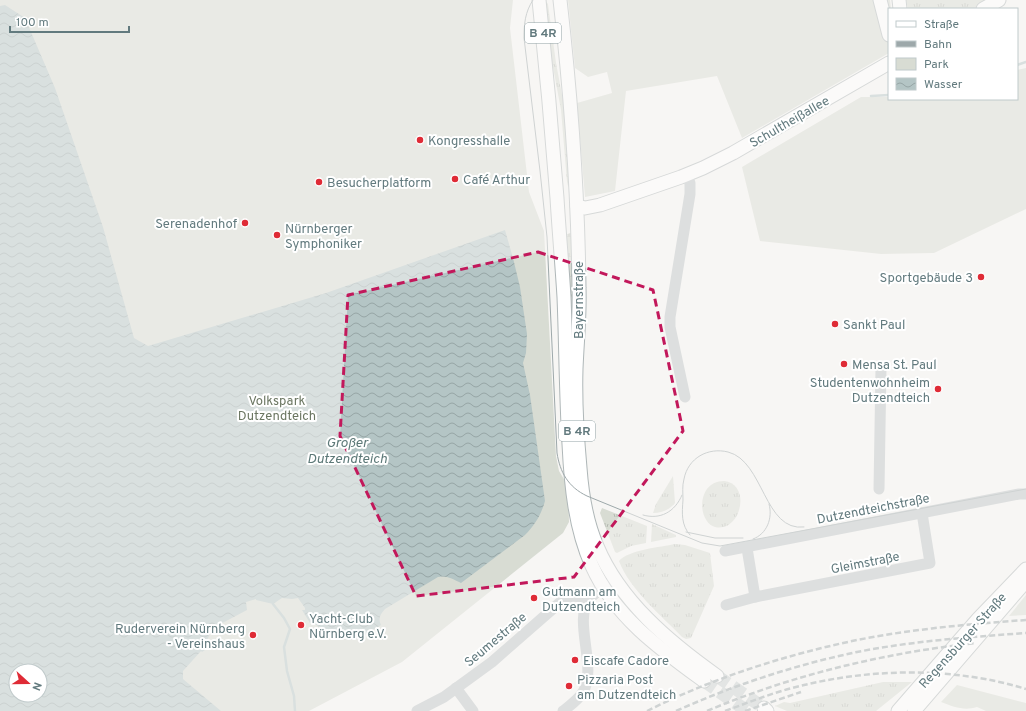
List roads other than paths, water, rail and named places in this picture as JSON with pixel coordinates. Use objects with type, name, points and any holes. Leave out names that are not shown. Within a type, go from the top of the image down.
[{"type":"main road","name":"Bayernstraße","points":[[539,0],[563,274],[567,419],[572,486],[575,509],[582,540],[591,564],[604,587]]},
{"type":"main road","name":"B 4R","points":[[550,0],[554,16],[563,28]]},
{"type":"main road","name":"Bayernstraße","points":[[560,0],[569,85],[577,206],[579,303],[576,402],[579,458],[586,513],[593,537],[606,564],[616,580]]},
{"type":"main road","points":[[880,0],[888,31]]},
{"type":"main road","points":[[986,8],[999,0]]},
{"type":"main road","name":"Schultheißallee","points":[[577,206],[585,208],[600,205],[686,175],[733,153],[888,62]]},
{"type":"main road","points":[[554,166],[563,177],[565,189],[577,206]]},
{"type":"main road","name":"Regensburger Straße","points":[[898,711],[978,619],[1026,570]]},
{"type":"main road","name":"B 4R","points":[[616,580],[634,604],[658,629],[717,676]]},
{"type":"main road","name":"Regensburger Straße","points":[[914,711],[1026,582]]},
{"type":"main road","name":"B 4R","points":[[604,587],[617,606],[643,634],[666,653],[704,680]]},
{"type":"street","points":[[685,397],[670,327],[670,317],[690,194],[690,183],[686,175]]},
{"type":"street","points":[[880,489],[881,368]]},
{"type":"street","name":"Dutzendteichstraße","points":[[725,551],[747,548],[1019,494],[1026,494]]},
{"type":"street","name":"Gleimstraße","points":[[726,605],[755,597],[930,563],[922,513]]},
{"type":"street","points":[[747,548],[755,597]]},
{"type":"street","points":[[563,711],[575,702],[583,692],[588,677],[584,617],[587,604],[590,598],[616,580]]},
{"type":"street","name":"Seumestraße","points":[[417,711],[444,697],[492,662],[564,598],[572,596],[590,598]]},
{"type":"street","points":[[456,688],[473,711]]},
{"type":"water","name":"Großer Dutzendteich","points":[[5,5],[25,18],[55,88],[103,227],[134,338],[148,346],[326,293],[505,230],[520,287],[527,334],[526,353],[523,363],[530,395],[545,501],[537,520],[525,535],[461,583],[447,577],[438,577],[385,609],[380,617],[381,625],[356,639],[339,636],[312,622],[310,623],[302,610],[305,610],[305,608],[298,598],[282,598],[273,604],[256,599],[246,602],[247,610],[213,628],[203,648],[205,650],[202,652],[201,651],[183,671],[183,679],[221,711],[0,711],[0,6]]},
{"type":"waterway","points":[[1018,65],[1026,62]]},
{"type":"waterway","points":[[871,96],[888,95]]},
{"type":"waterway","points":[[273,604],[284,618],[290,629],[284,647],[287,671],[294,696],[295,711]]},
{"type":"tunnel","points":[[717,676],[764,708]]},
{"type":"tunnel","points":[[704,681],[747,711]]},
{"type":"tram line","points":[[533,0],[528,9],[524,28],[524,38],[547,237],[557,453],[563,473],[575,488],[587,496],[702,543],[720,546],[1026,489]]},
{"type":"tram line","points":[[690,535],[685,527],[682,510],[684,479],[686,472],[694,460],[713,451],[728,452],[740,458],[749,468],[780,519],[791,526],[804,527]]},
{"type":"tram line","points":[[643,515],[655,516],[666,513],[675,506],[682,495]]},
{"type":"tram line","points":[[753,539],[758,537],[768,525],[770,515],[769,504]]},
{"type":"tram line","points":[[686,532],[715,538],[743,538]]},
{"type":"railway","points":[[647,711],[723,678],[776,660],[830,646],[878,636],[920,630],[1026,620]]},
{"type":"railway","points":[[676,711],[742,684],[834,657],[878,648],[920,642],[1026,633]]},
{"type":"railway","points":[[707,711],[739,698],[805,676],[839,667],[907,653],[976,643]]},
{"type":"railway","points":[[725,711],[790,688],[827,680],[884,673],[913,672],[971,677],[1026,689]]},
{"type":"railway","points":[[745,711],[801,692]]},
{"type":"place","name":"Kongresshalle","points":[[420,140]]},
{"type":"place","name":"Café Arthur","points":[[455,179]]},
{"type":"place","name":"Besucherplatform","points":[[319,182]]},
{"type":"place","name":"Serenadenhof","points":[[245,223]]},
{"type":"place","name":"Nürnberger Symphoniker","points":[[277,235]]},
{"type":"place","name":"Sportgebäude 3","points":[[981,277]]},
{"type":"place","name":"Sankt Paul","points":[[835,324]]},
{"type":"place","name":"Mensa St. Paul","points":[[844,364]]},
{"type":"place","name":"Studentenwohnheim Dutzendteich","points":[[938,389]]},
{"type":"place","name":"Gutmann am Dutzendteich","points":[[534,598]]},
{"type":"place","name":"Yacht-Club Nürnberg e.V.","points":[[301,625]]},
{"type":"place","name":"Ruderverein Nürnberg - Vereinshaus","points":[[253,635]]},
{"type":"place","name":"Eiscafe Cadore","points":[[575,660]]},
{"type":"place","name":"Pizzaria Post am Dutzendteich","points":[[569,686]]},
{"type":"park label","name":"Volkspark Dutzendteich","points":[[277,408]]}]
